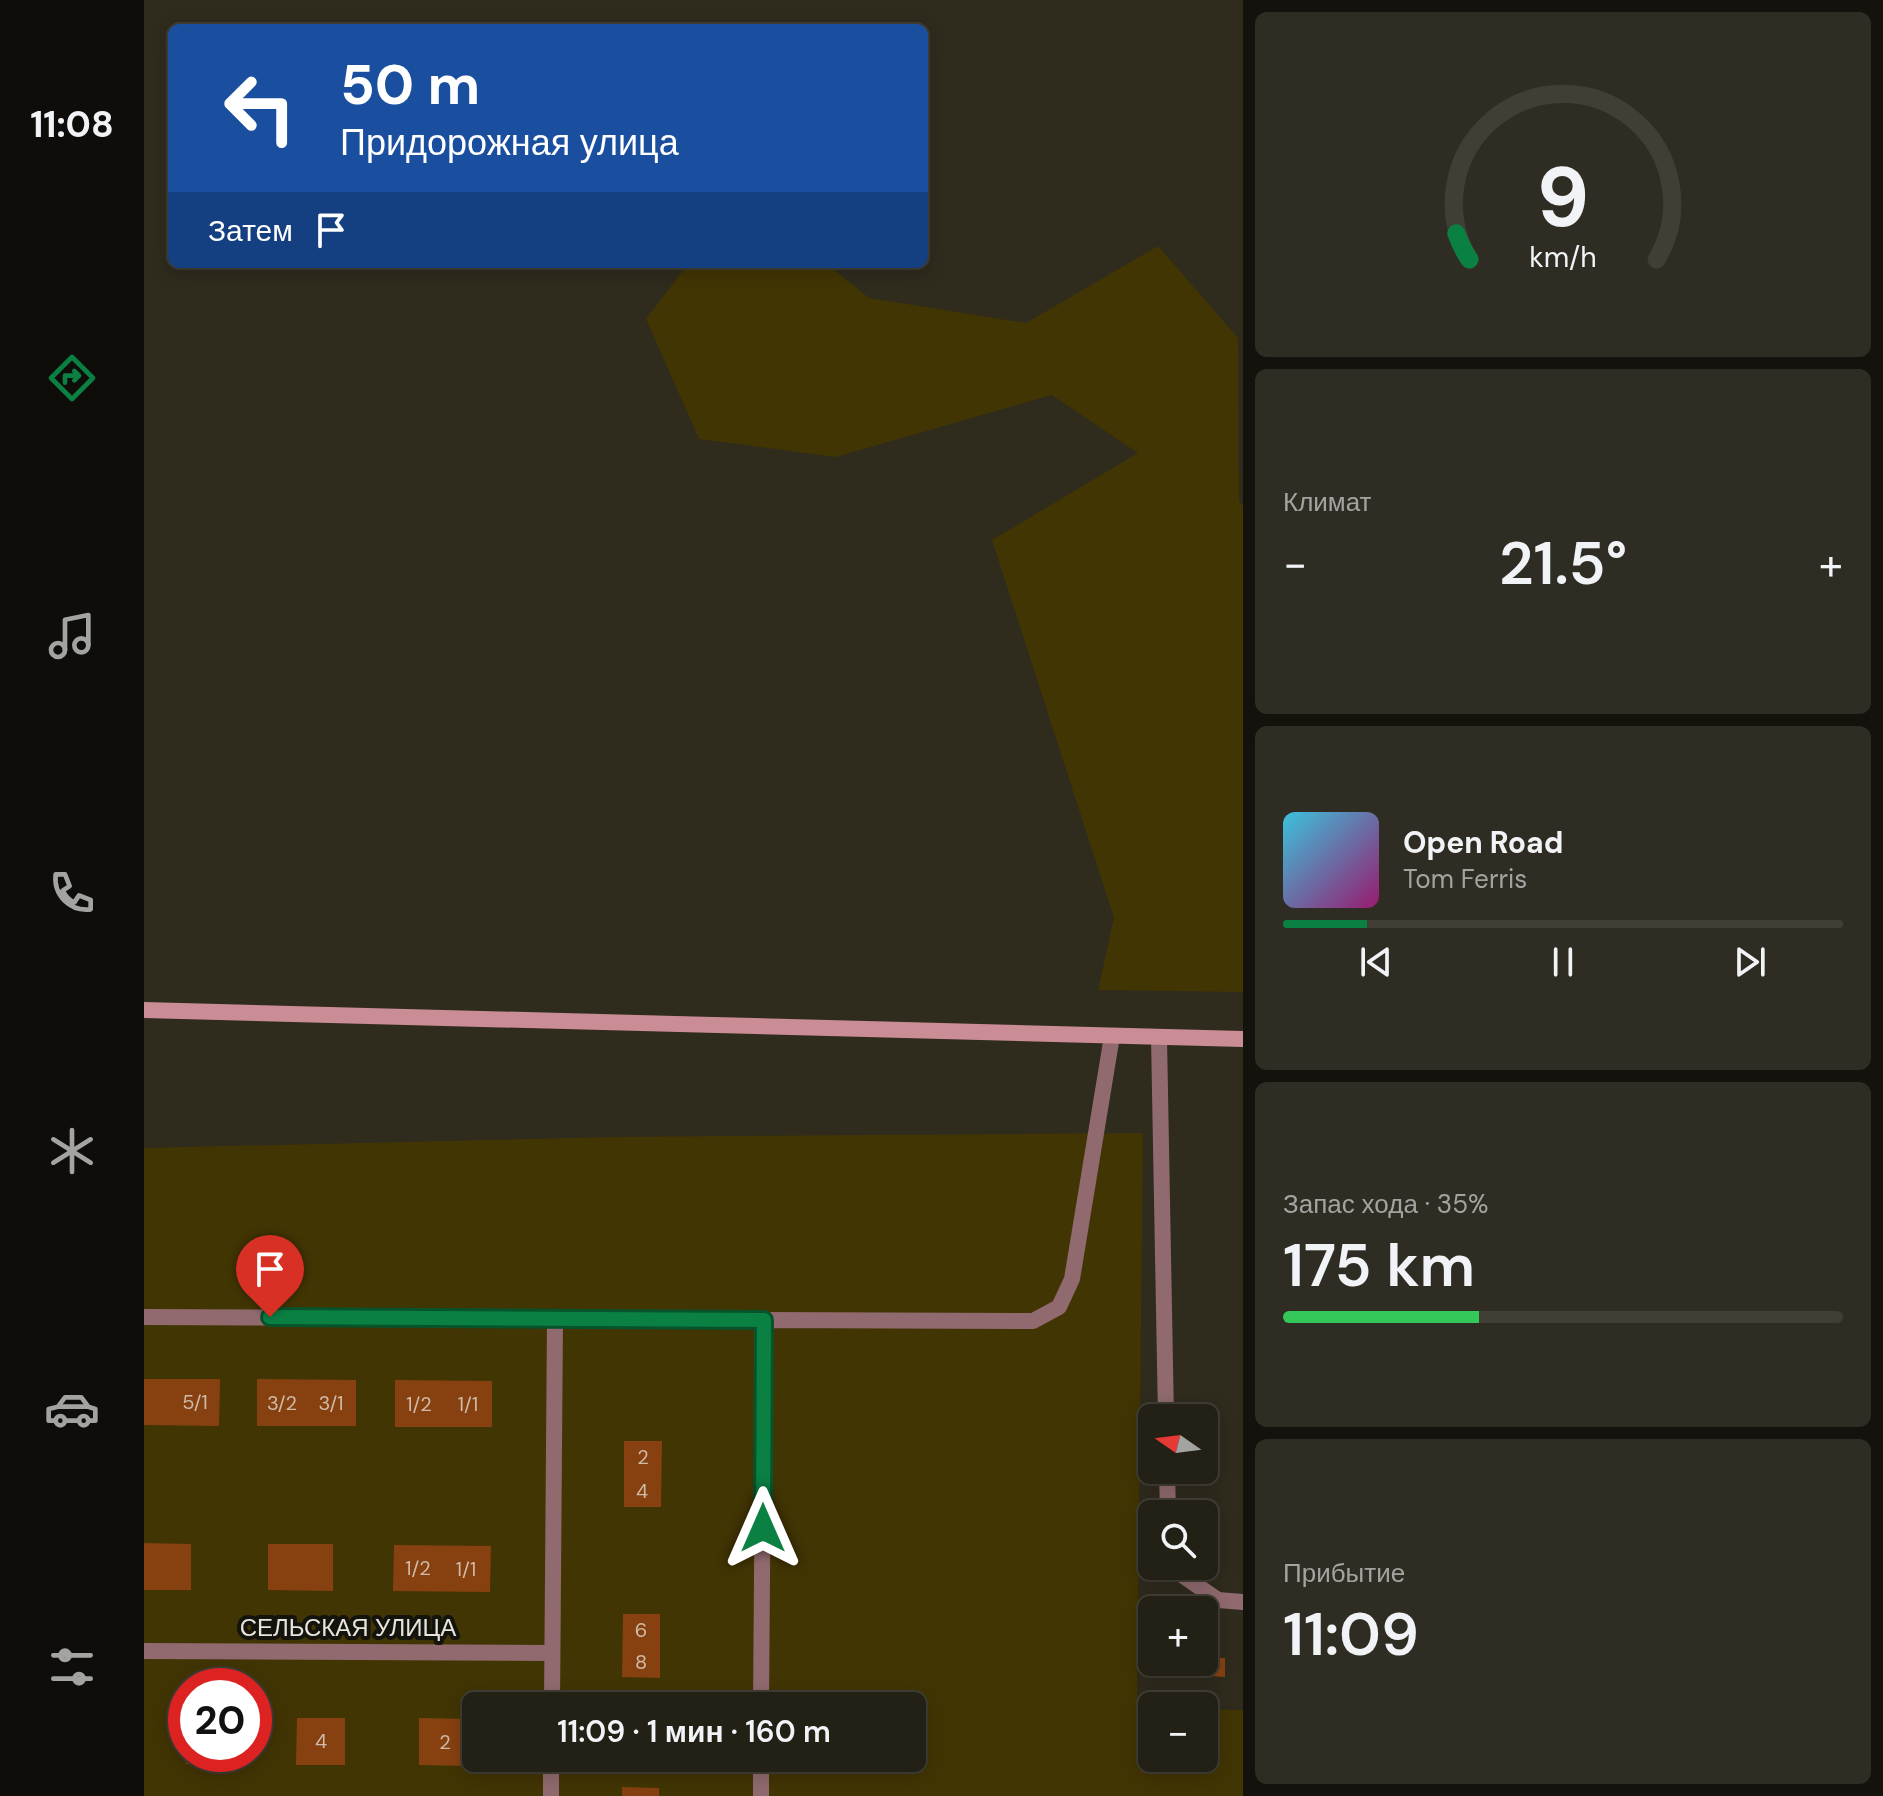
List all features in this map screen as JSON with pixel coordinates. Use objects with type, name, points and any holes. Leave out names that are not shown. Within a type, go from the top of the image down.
[{"type":"main road","points":[[144,1010],[1243,1039]]},
{"type":"street","points":[[144,1317],[1033,1321],[1059,1307],[1072,1279],[1112,1036]]},
{"type":"street","points":[[1159,1037],[1166,1404]]},
{"type":"street","points":[[552,1692],[555,1319]]},
{"type":"street","points":[[761,1692],[764,1320]]},
{"type":"street","points":[[1189,1580],[1218,1600],[1243,1602]]},
{"type":"street","name":"СЕЛЬСКАЯ УЛИЦА","points":[[144,1651],[552,1653]]},
{"type":"street","points":[[551,1772],[551,1796]]},
{"type":"street","points":[[761,1772],[761,1796]]},
{"type":"shaded area","points":[[1158,246],[1238,338],[1239,501],[1243,506],[1243,992],[1098,990],[1114,918],[992,540],[1138,453],[1052,395],[836,457],[699,439],[646,319],[685,268],[832,268],[869,298],[1026,323]]},
{"type":"shaded area","points":[[1143,1133],[1138,1404],[1138,1772],[1218,1772],[1218,1709],[1243,1710],[1243,1796],[144,1796],[144,1148],[612,1137]]},
{"type":"building","points":[[144,1379],[220,1379],[219,1426],[144,1425]]},
{"type":"building","points":[[257,1379],[356,1380],[356,1426],[257,1426]]},
{"type":"building","points":[[395,1380],[492,1381],[492,1427],[395,1427]]},
{"type":"building","points":[[624,1441],[662,1441],[661,1507],[624,1507]]},
{"type":"building","points":[[144,1543],[191,1544],[191,1590],[144,1590]]},
{"type":"building","points":[[268,1544],[333,1544],[333,1591],[268,1590]]},
{"type":"building","points":[[394,1545],[491,1546],[490,1592],[393,1591]]},
{"type":"building","points":[[623,1614],[660,1614],[660,1678],[622,1677]]},
{"type":"building","points":[[1218,1658],[1225,1658],[1225,1677],[1210,1676],[1218,1676]]},
{"type":"building","points":[[297,1718],[345,1718],[345,1765],[296,1765]]},
{"type":"building","points":[[419,1718],[462,1719],[462,1766],[419,1765]]},
{"type":"building","points":[[622,1787],[659,1788],[659,1796],[622,1796]]},
{"type":"route","points":[[270,1317],[764,1320],[763,1528]]}]
